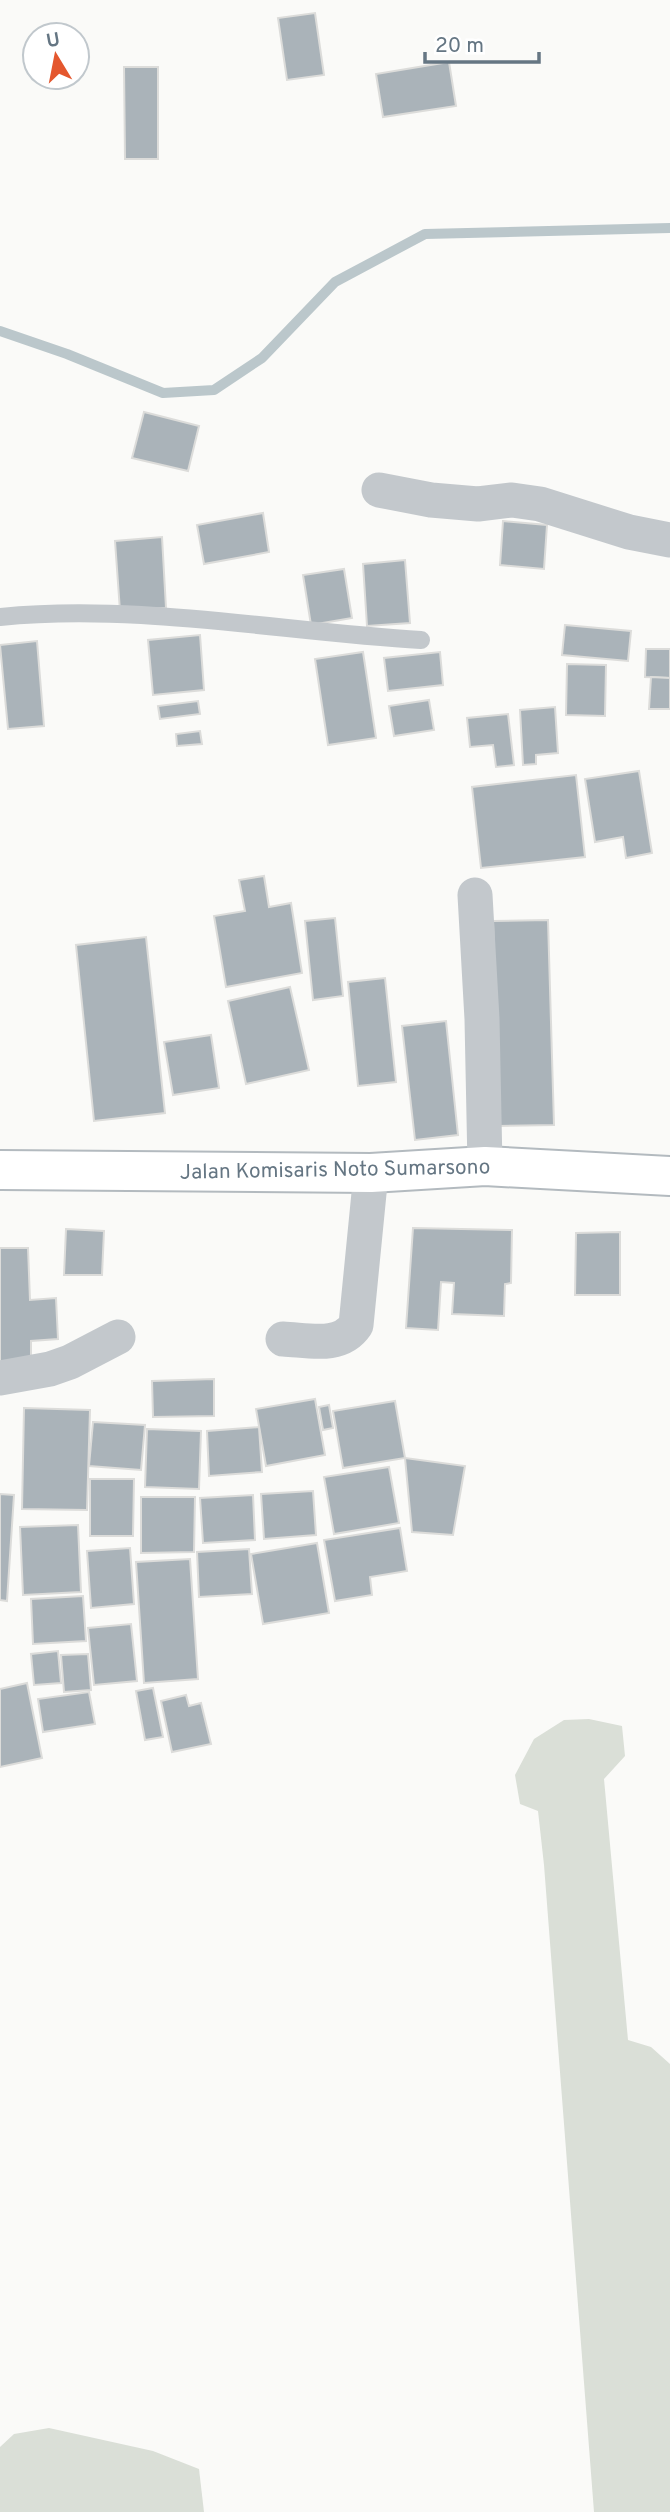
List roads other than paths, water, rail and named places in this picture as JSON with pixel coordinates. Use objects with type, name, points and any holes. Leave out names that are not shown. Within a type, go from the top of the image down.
[{"type":"street","points":[[379,490],[431,500],[478,504],[512,500],[540,504],[629,532],[670,540]]},
{"type":"street","points":[[475,895],[485,1101],[485,1166]]},
{"type":"street","name":"Jalan Komisaris Noto Sumarsono","points":[[0,1170],[371,1173],[485,1166],[670,1176]]},
{"type":"street","points":[[283,1339],[333,1341],[350,1334],[356,1325],[371,1173]]},
{"type":"street","points":[[0,1378],[50,1369],[70,1362],[118,1337]]},
{"type":"lane","points":[[0,617],[45,613],[93,614],[421,640]]},
{"type":"waterway","points":[[0,331],[67,354],[163,393],[214,390],[262,358],[335,282],[425,234],[670,228]]}]
